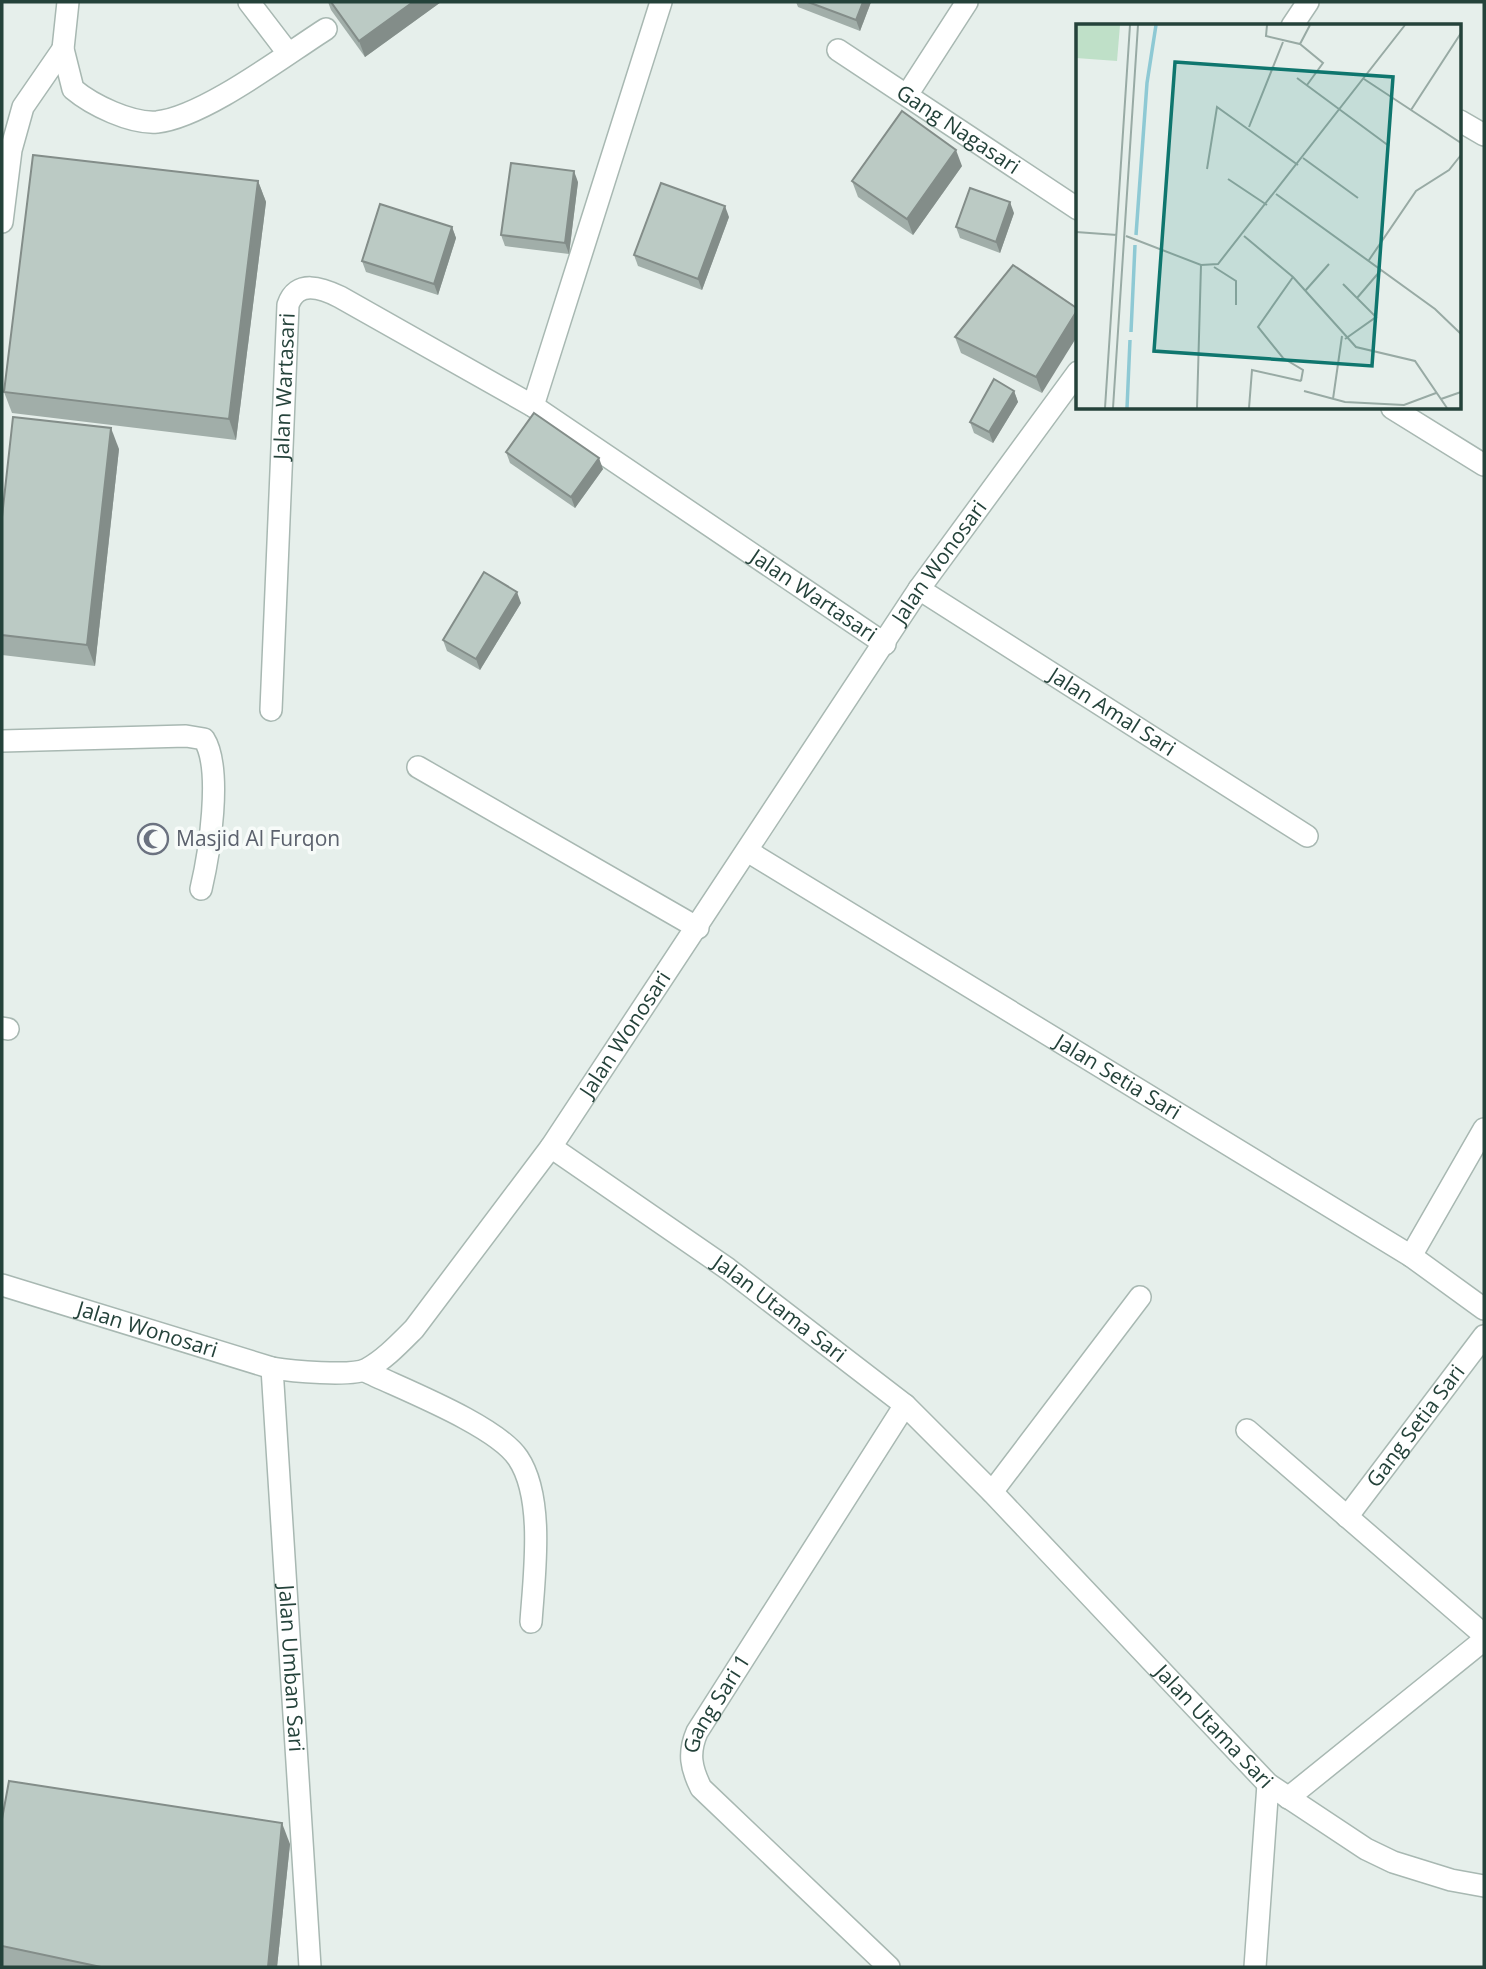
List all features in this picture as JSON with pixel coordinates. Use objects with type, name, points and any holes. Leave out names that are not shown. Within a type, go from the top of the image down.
[{"type":"street","points":[[68,2],[62,49],[73,89],[83,98],[152,121],[176,116],[208,103],[326,29]]},
{"type":"street","points":[[249,2],[288,53]]},
{"type":"street","points":[[533,406],[661,2]]},
{"type":"street","points":[[907,95],[967,2]]},
{"type":"street","points":[[1293,24],[1308,2]]},
{"type":"street","points":[[2,222],[11,150],[23,107],[62,49]]},
{"type":"street","name":"Gang Nagasari","points":[[838,50],[1076,208]]},
{"type":"street","points":[[1462,122],[1484,135]]},
{"type":"street","name":"Jalan Wartasari","points":[[271,710],[290,299],[308,287],[325,289],[533,406],[885,644]]},
{"type":"street","name":"Jalan Wonosari","points":[[2,1285],[272,1368],[295,1371],[365,1371],[414,1329],[551,1147],[698,928],[919,589],[1076,375]]},
{"type":"street","points":[[1395,410],[1484,465]]},
{"type":"street","name":"Jalan Amal Sari","points":[[919,589],[1307,836]]},
{"type":"street","points":[[2,741],[187,736],[204,739],[211,749],[212,764],[211,845],[201,889]]},
{"type":"street","points":[[418,767],[698,928]]},
{"type":"street","name":"Jalan Setia Sari","points":[[748,852],[1411,1256],[1484,1309]]},
{"type":"street","points":[[1411,1256],[1484,1129]]},
{"type":"street","name":"Jalan Utama Sari","points":[[551,1147],[728,1269],[905,1405],[992,1492],[1268,1784],[1366,1849],[1393,1862],[1451,1880],[1484,1886]]},
{"type":"street","points":[[992,1492],[1140,1297]]},
{"type":"street","name":"Gang Setia Sari","points":[[1347,1517],[1484,1336]]},
{"type":"street","name":"Jalan Umban Sari","points":[[272,1368],[310,1967]]},
{"type":"street","points":[[365,1371],[486,1431],[506,1444],[519,1459],[526,1475],[533,1510],[535,1544],[531,1622]]},
{"type":"street","name":"Gang Sari 1","points":[[889,1967],[701,1788],[690,1760],[697,1732],[905,1405]]},
{"type":"street","points":[[1247,1430],[1484,1634]]},
{"type":"street","points":[[1288,1798],[1484,1640]]},
{"type":"street","points":[[1255,1967],[1268,1784]]},
{"type":"building","points":[[331,2],[413,2],[359,41]]},
{"type":"building","points":[[808,2],[863,2],[856,20]]},
{"type":"building","points":[[902,111],[956,150],[907,219],[852,181]]},
{"type":"building","points":[[33,155],[258,181],[229,419],[4,392]]},
{"type":"building","points":[[511,163],[574,171],[565,243],[501,235]]},
{"type":"building","points":[[661,183],[725,206],[698,279],[634,255]]},
{"type":"building","points":[[970,188],[1010,202],[996,242],[956,227]]},
{"type":"building","points":[[380,204],[452,227],[434,284],[362,261]]},
{"type":"building","points":[[1013,265],[1076,308],[1076,312],[1036,377],[955,337]]},
{"type":"building","points":[[994,379],[1014,391],[989,432],[970,422]]},
{"type":"building","points":[[534,413],[599,458],[571,497],[506,452]]},
{"type":"building","points":[[13,417],[111,428],[87,645],[2,635],[2,517]]},
{"type":"building","points":[[484,572],[517,592],[476,659],[443,640]]},
{"type":"building","points":[[9,1781],[282,1823],[268,1967],[101,1967],[2,1946],[2,1819]]},
{"type":"place","name":"Masjid Al Furqon","points":[[153,839]]}]
